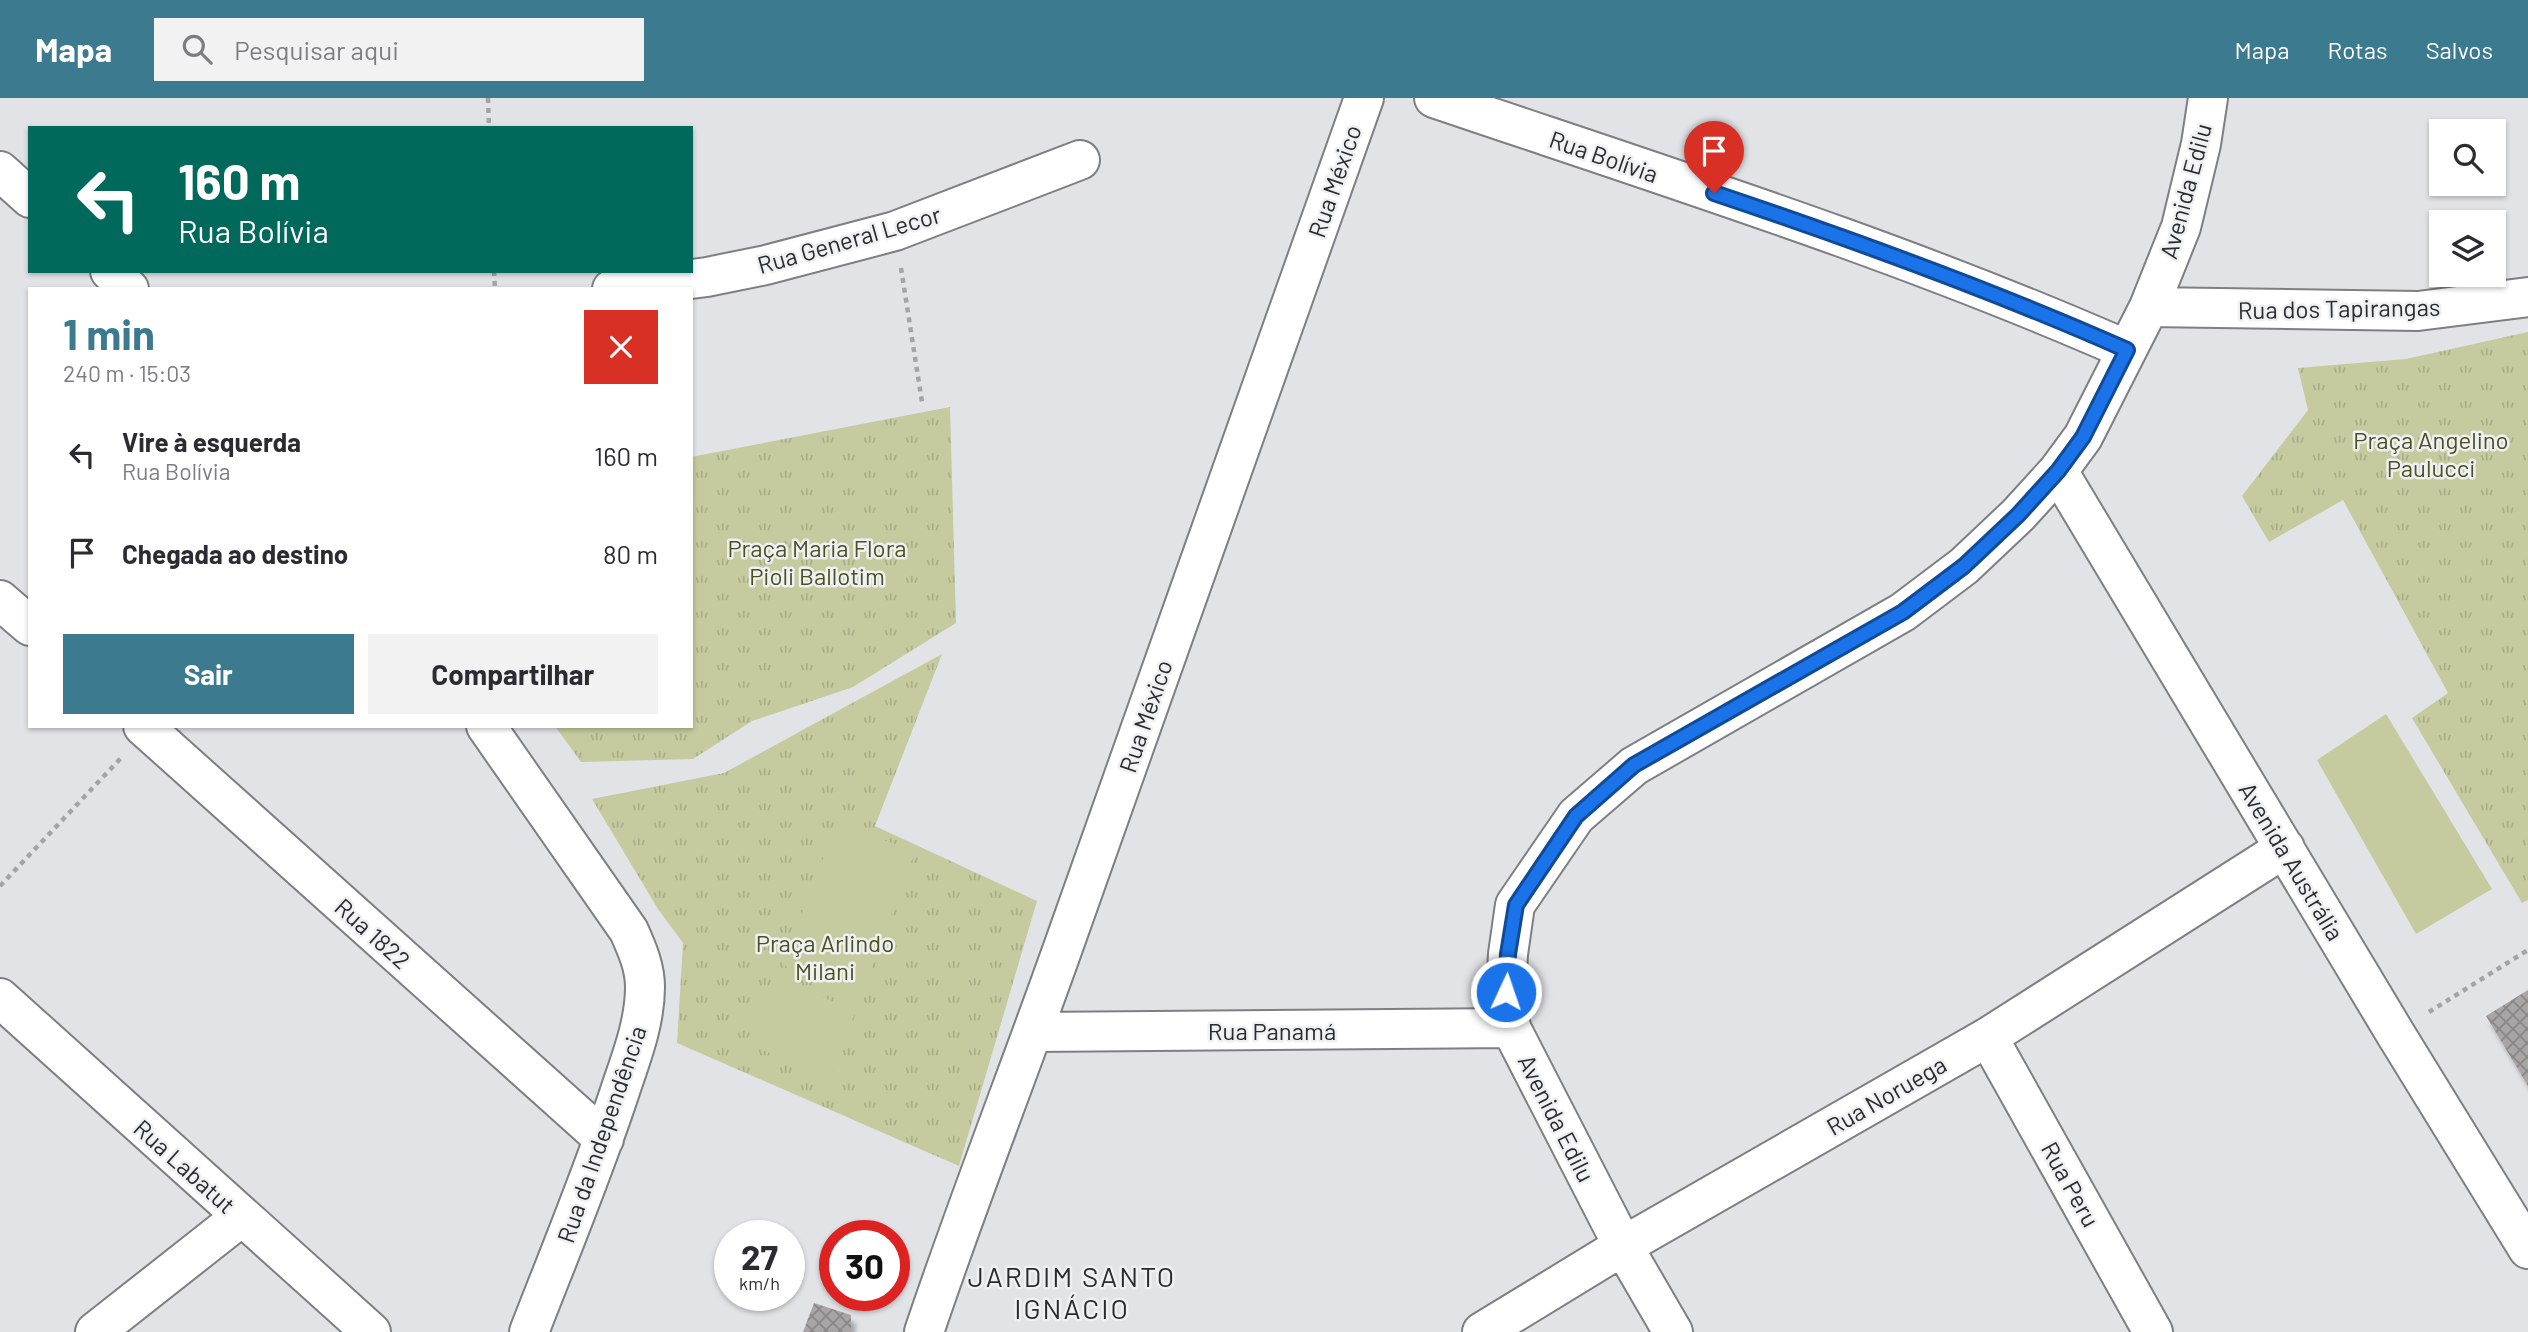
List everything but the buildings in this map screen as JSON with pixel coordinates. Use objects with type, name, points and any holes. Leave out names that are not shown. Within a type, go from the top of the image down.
[{"type":"street","name":"Rua México","points":[[924,1332],[955,1240],[1034,1032],[1364,98]]},
{"type":"street","name":"Rua Bolívia","points":[[1434,98],[1866,244],[2053,317],[2127,350]]},
{"type":"street","name":"Avenida Edilu","points":[[1673,1332],[1623,1246],[1511,1028],[1506,992],[1508,954],[1516,905],[1576,816],[1634,765],[1903,612],[1964,566],[2018,515],[2058,471],[2083,437],[2149,307],[2181,227],[2201,144],[2208,98]]},
{"type":"street","name":"Rua General Lecor","points":[[628,287],[742,270],[895,231],[1080,160]]},
{"type":"street","points":[[0,171],[28,196]]},
{"type":"street","points":[[112,273],[127,287]]},
{"type":"street","name":"Rua dos Tapirangas","points":[[2149,307],[2418,311],[2528,297]]},
{"type":"street","name":"Avenida Austrália","points":[[2058,471],[2395,1033],[2528,1249]]},
{"type":"street","points":[[0,600],[28,624]]},
{"type":"street","name":"Rua 1822","points":[[145,728],[604,1139]]},
{"type":"street","name":"Rua da Independência","points":[[487,728],[629,931],[641,959],[645,986],[643,1016],[604,1139],[529,1332]]},
{"type":"street","name":"Rua Noruega","points":[[1482,1332],[1623,1246],[1988,1037],[2285,848]]},
{"type":"street","name":"Rua Labatut","points":[[0,998],[371,1332]]},
{"type":"street","name":"Rua Panamá","points":[[1034,1032],[1511,1028]]},
{"type":"street","name":"Rua Peru","points":[[1988,1037],[2153,1332]]},
{"type":"street","points":[[95,1332],[241,1217]]},
{"type":"path","points":[[488,98],[489,126]]},
{"type":"path","points":[[895,231],[922,402]]},
{"type":"path","points":[[0,886],[145,728]]},
{"type":"path","points":[[2395,1033],[2528,950]]},
{"type":"green space","name":"Praça Angelino Paulucci","points":[[2528,332],[2528,900],[2522,903],[2412,718],[2448,693],[2343,500],[2269,542],[2242,496],[2308,410],[2298,368],[2406,359]]},
{"type":"green space","name":"Praça Maria Flora Pioli Ballotim","points":[[950,407],[956,623],[853,687],[752,721],[693,759],[581,762],[556,728],[693,728],[693,457]]},
{"type":"green space","name":"Praça Arlindo Milani","points":[[942,654],[875,826],[1037,901],[959,1166],[677,1043],[683,943],[658,909],[592,799],[724,773]]},
{"type":"green space","points":[[2386,714],[2492,889],[2416,934],[2317,760]]},
{"type":"green space","points":[[837,822],[915,852],[860,996],[782,965]]},
{"type":"green space","points":[[772,978],[856,1010],[831,1076],[746,1044]]},
{"type":"district","name":"JARDIM SANTO IGNÁCIO","points":[[1072,1292]]},
{"type":"route","points":[[1506,992],[1508,954],[1516,905],[1576,816],[1634,765],[1903,612],[1964,566],[2018,515],[2058,471],[2083,437],[2127,350],[2053,317],[1866,244],[1714,193]]}]
